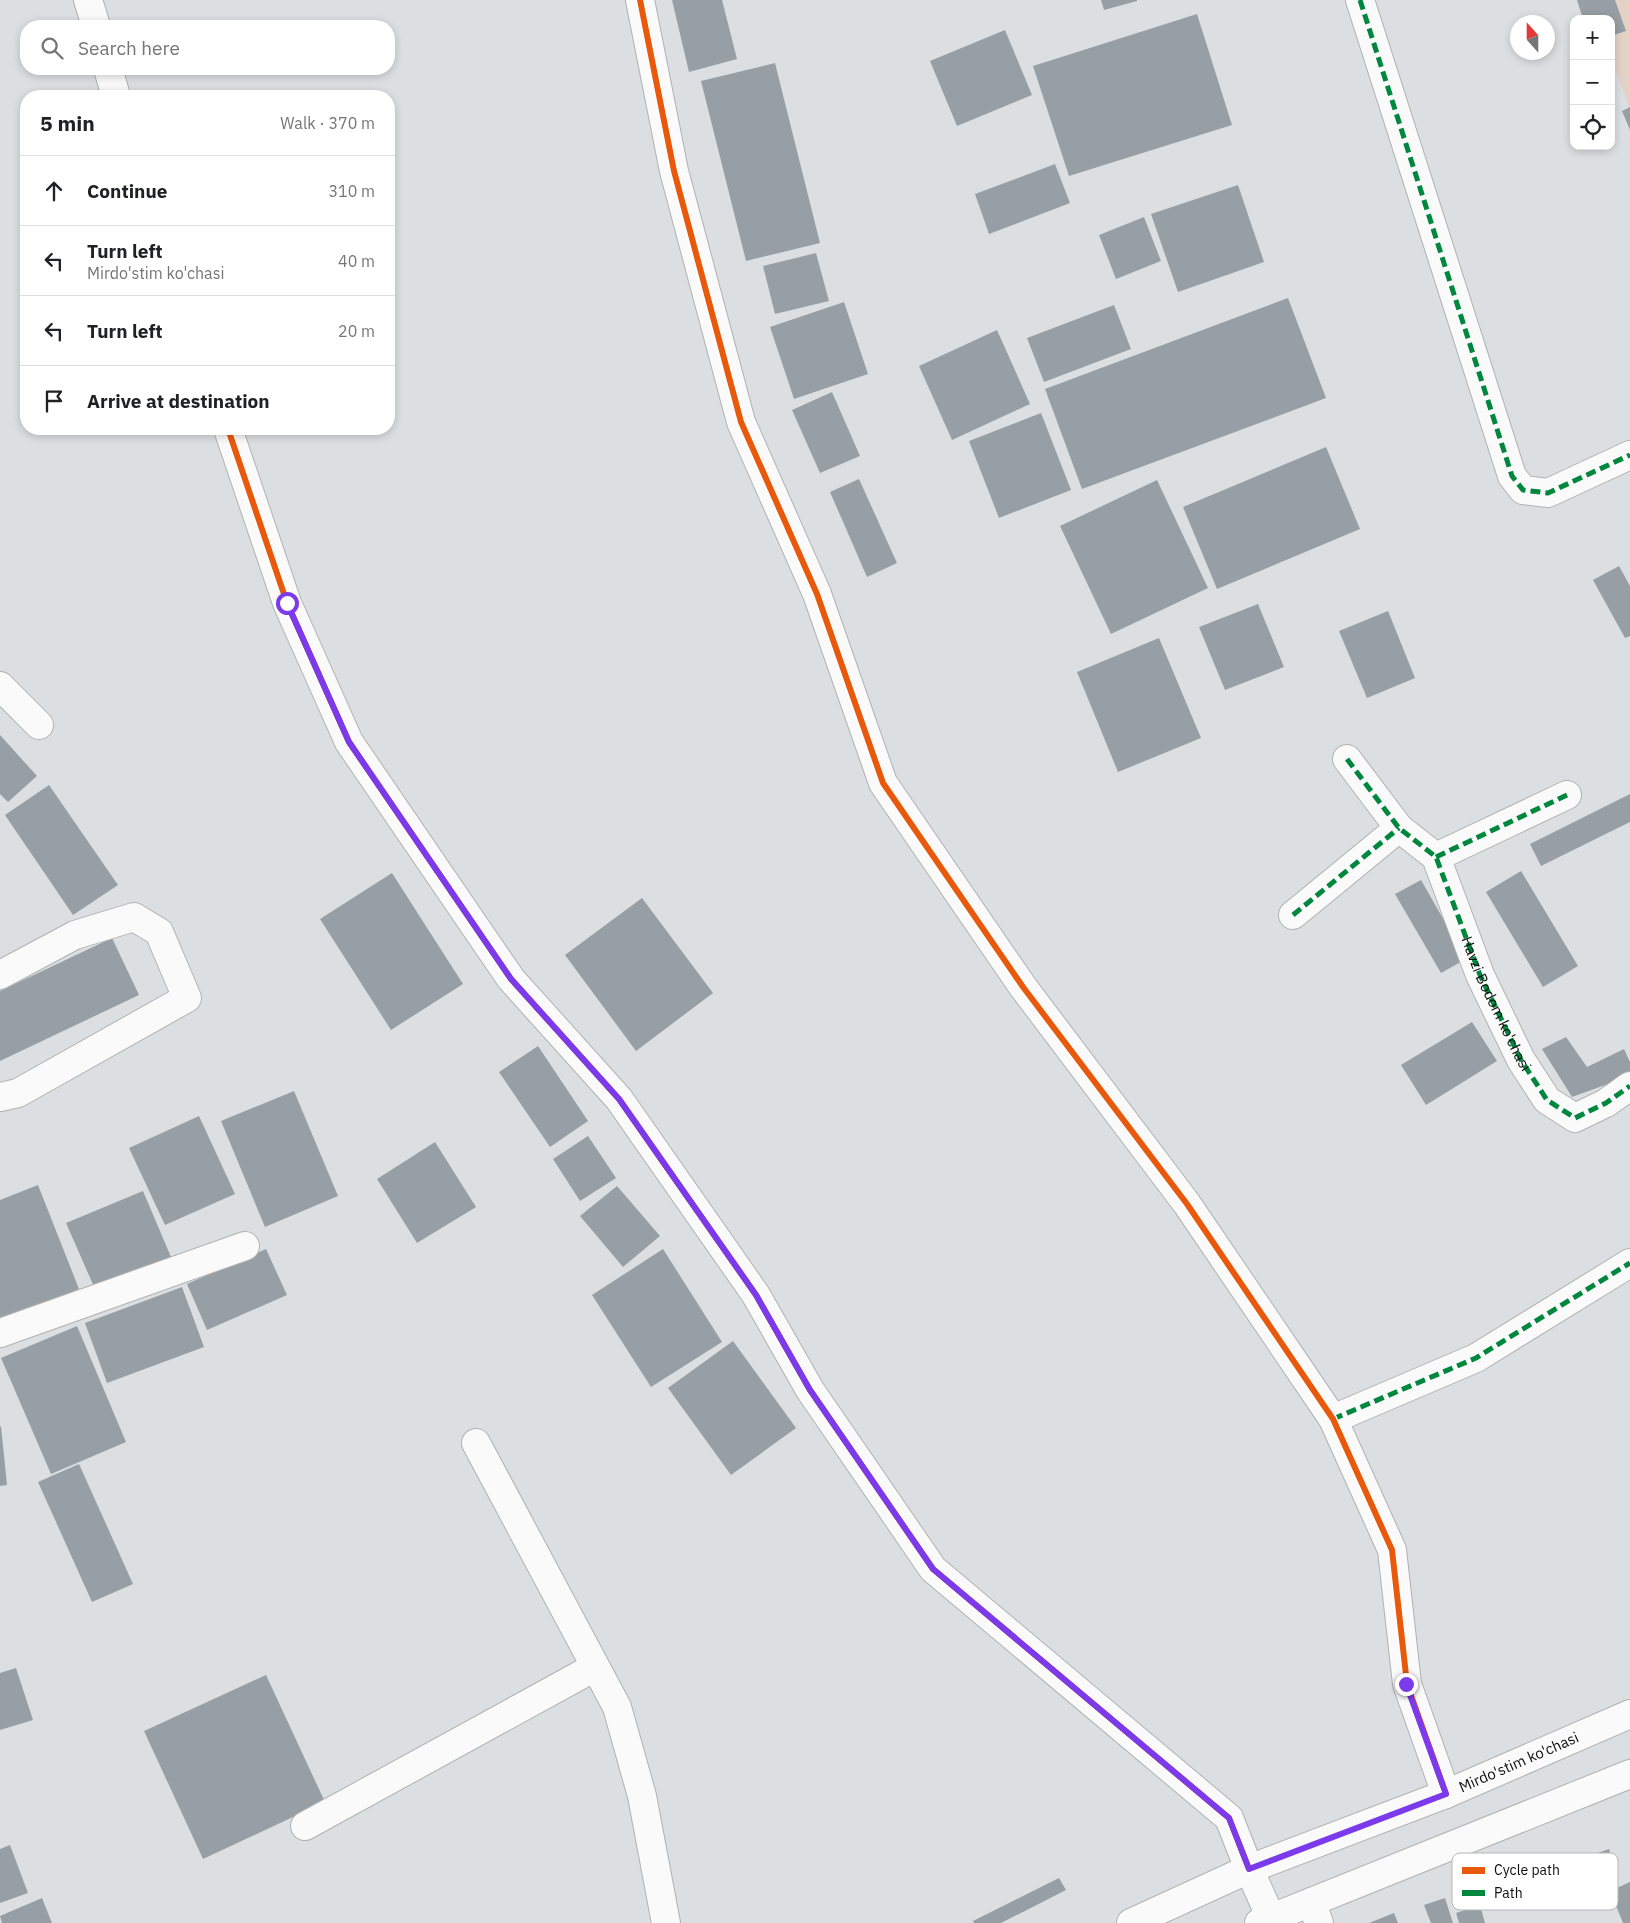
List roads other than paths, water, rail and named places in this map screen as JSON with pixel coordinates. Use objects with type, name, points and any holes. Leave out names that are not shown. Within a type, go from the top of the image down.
[{"type":"street","points":[[88,0],[94,20]]},
{"type":"street","points":[[640,0],[674,171],[741,422],[817,594],[883,783],[1022,987],[1187,1204],[1333,1419],[1392,1550],[1406,1684],[1446,1794]]},
{"type":"street","points":[[1360,0],[1512,476],[1522,490],[1548,493],[1630,455]]},
{"type":"street","points":[[110,75],[114,90]]},
{"type":"street","points":[[230,435],[287,603],[349,742],[511,979],[619,1099],[756,1295],[810,1390],[933,1569],[1229,1818],[1249,1869],[1265,1921],[1315,1912],[1630,1774]]},
{"type":"street","points":[[0,686],[39,725]]},
{"type":"street","points":[[1347,759],[1399,828],[1436,857],[1567,795]]},
{"type":"street","points":[[1293,915],[1399,828]]},
{"type":"street","name":"Havzi Bodom ko'chasi","points":[[1436,857],[1480,975],[1521,1060],[1547,1100],[1575,1118],[1606,1102],[1630,1086]]},
{"type":"street","points":[[0,975],[75,935],[134,917],[159,932],[188,998],[18,1092],[0,1096]]},
{"type":"street","points":[[0,1333],[245,1246]]},
{"type":"street","points":[[1333,1419],[1476,1358],[1630,1263]]},
{"type":"street","points":[[476,1443],[617,1707],[642,1796],[666,1923]]},
{"type":"street","points":[[305,1826],[595,1667]]},
{"type":"street","name":"Mirdo'stim ko'chasi","points":[[1130,1923],[1249,1869],[1446,1794],[1630,1714]]}]
